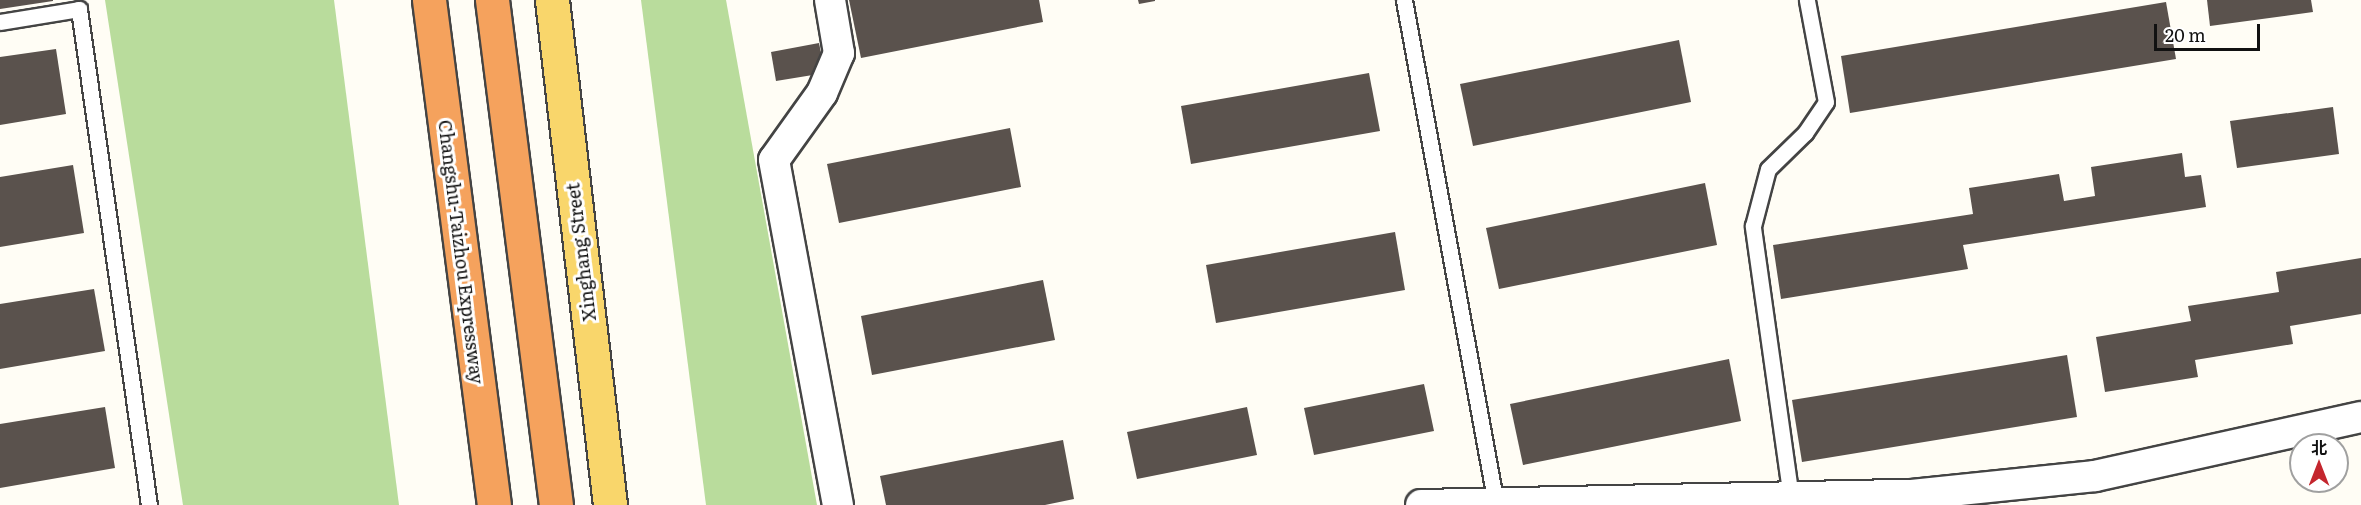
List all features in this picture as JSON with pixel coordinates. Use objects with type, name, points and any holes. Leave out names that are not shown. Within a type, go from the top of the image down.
[{"type":"highway","name":"Changshu-Taizhou Expressway","points":[[429,0],[494,505]]},
{"type":"highway","points":[[492,0],[556,505]]},
{"type":"main road","points":[[424,0],[480,505]]},
{"type":"main road","name":"Xinghang Street","points":[[552,0],[610,505]]},
{"type":"street","points":[[830,0],[839,53],[822,93],[774,160],[838,505]]},
{"type":"street","points":[[1421,505],[1791,498],[1912,500],[2096,476],[2361,417]]},
{"type":"lane","points":[[1404,0],[1496,504]]},
{"type":"lane","points":[[1791,498],[1753,226],[1768,169],[1805,133],[1827,102],[1807,0]]},
{"type":"lane","points":[[0,22],[80,9],[149,505]]},
{"type":"green space","points":[[105,0],[334,0],[399,505],[183,505]]},
{"type":"green space","points":[[641,0],[726,0],[817,505],[706,505]]},
{"type":"building","points":[[0,0],[53,0],[53,1],[0,9]]},
{"type":"building","points":[[849,0],[1039,0],[1043,22],[861,58]]},
{"type":"building","points":[[1138,0],[1155,0],[1155,1],[1139,4]]},
{"type":"building","points":[[2207,0],[2311,0],[2313,12],[2210,26]]},
{"type":"building","points":[[2166,2],[2176,59],[1850,113],[1841,56]]},
{"type":"building","points":[[1679,40],[1691,102],[1473,146],[1460,84]]},
{"type":"building","points":[[819,43],[825,73],[776,81],[771,52]]},
{"type":"building","points":[[56,49],[66,114],[0,125],[0,57]]},
{"type":"building","points":[[1369,73],[1380,131],[1191,164],[1181,106]]},
{"type":"building","points":[[2333,107],[2339,154],[2237,168],[2230,121]]},
{"type":"building","points":[[1010,128],[1021,187],[839,223],[827,164]]},
{"type":"building","points":[[2182,153],[2185,177],[2201,175],[2206,207],[1963,245],[1968,269],[1781,299],[1773,245],[1973,214],[1969,188],[2059,174],[2064,201],[2095,196],[2091,167]]},
{"type":"building","points":[[73,165],[84,233],[0,247],[0,177]]},
{"type":"building","points":[[1705,183],[1717,245],[1499,289],[1486,228]]},
{"type":"building","points":[[1395,232],[1405,290],[1216,323],[1206,265]]},
{"type":"building","points":[[2361,258],[2361,314],[2290,326],[2293,344],[2195,360],[2198,377],[2105,392],[2096,337],[2191,321],[2188,306],[2279,292],[2276,272]]},
{"type":"building","points":[[1043,280],[1055,340],[872,375],[861,316]]},
{"type":"building","points":[[94,289],[105,351],[0,369],[0,304]]},
{"type":"building","points":[[2067,355],[2077,417],[1802,462],[1792,400]]},
{"type":"building","points":[[1729,359],[1741,421],[1523,465],[1510,404]]},
{"type":"building","points":[[1424,384],[1434,431],[1314,455],[1304,408]]},
{"type":"building","points":[[105,407],[115,468],[0,488],[0,424]]},
{"type":"building","points":[[1247,407],[1257,455],[1137,479],[1127,432]]},
{"type":"building","points":[[1063,440],[1074,499],[1045,505],[886,505],[880,476]]}]
